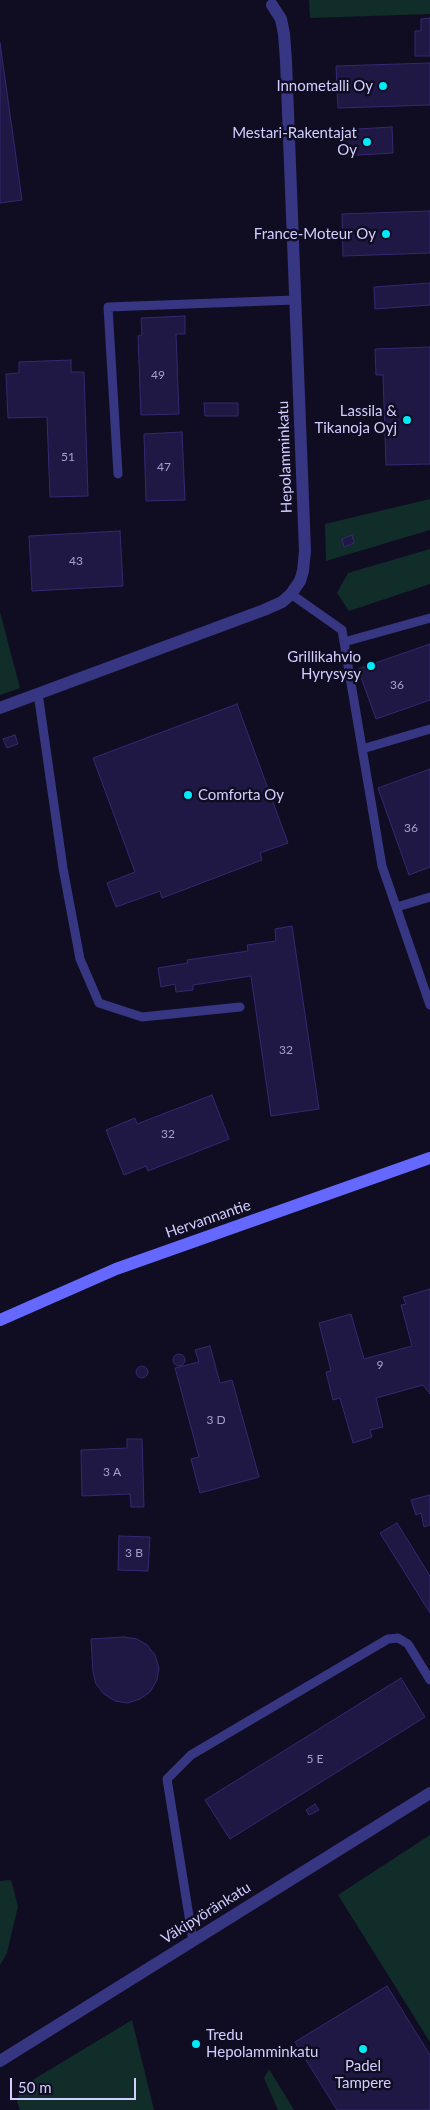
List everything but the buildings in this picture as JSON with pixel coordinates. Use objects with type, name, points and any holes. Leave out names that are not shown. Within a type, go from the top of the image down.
[{"type":"main road","name":"Hervannantie","points":[[0,1320],[116,1269],[430,1158]]},
{"type":"street","name":"Hepolamminkatu","points":[[0,708],[264,610],[282,602],[300,582],[305,551],[284,34],[281,19],[272,5]]},
{"type":"street","name":"Väkipyöränkatu","points":[[0,2060],[430,1794]]},
{"type":"lane","points":[[118,474],[108,307],[295,300]]},
{"type":"lane","points":[[291,594],[342,630],[382,866],[430,1005]]},
{"type":"lane","points":[[344,642],[430,618]]},
{"type":"lane","points":[[38,694],[63,868],[80,958],[99,1003],[142,1017],[240,1007]]},
{"type":"lane","points":[[362,749],[430,729]]},
{"type":"lane","points":[[397,907],[430,897]]},
{"type":"lane","points":[[193,1941],[168,1779],[191,1754],[388,1639],[398,1638],[408,1644],[430,1680]]},
{"type":"green space","points":[[309,0],[430,0],[430,14],[310,18]]},
{"type":"green space","points":[[430,499],[430,530],[326,561],[325,524]]},
{"type":"green space","points":[[430,549],[430,584],[349,611],[337,593],[348,573]]},
{"type":"green space","points":[[0,612],[20,688],[0,695]]},
{"type":"green space","points":[[430,1835],[430,2042],[338,1895]]},
{"type":"green space","points":[[11,1880],[18,1906],[7,1953],[0,1965],[0,1881]]},
{"type":"green space","points":[[132,2020],[154,2110],[20,2110],[17,2101],[21,2087]]},
{"type":"green space","points":[[269,2069],[294,2110],[278,2110],[264,2078]]},
{"type":"place","name":"Innometalli Oy","points":[[383,86]]},
{"type":"place","name":"Mestari-Rakentajat Oy","points":[[367,142]]},
{"type":"place","name":"France-Moteur Oy","points":[[386,234]]},
{"type":"place","name":"Lassila & Tikanoja Oyj","points":[[407,420]]},
{"type":"place","name":"Grillikahvio Hyrysysy","points":[[371,666]]},
{"type":"place","name":"Comforta Oy","points":[[188,795]]},
{"type":"place","name":"Tredu Hepolamminkatu","points":[[196,2044]]},
{"type":"place","name":"Padel Tampere","points":[[363,2049]]}]
